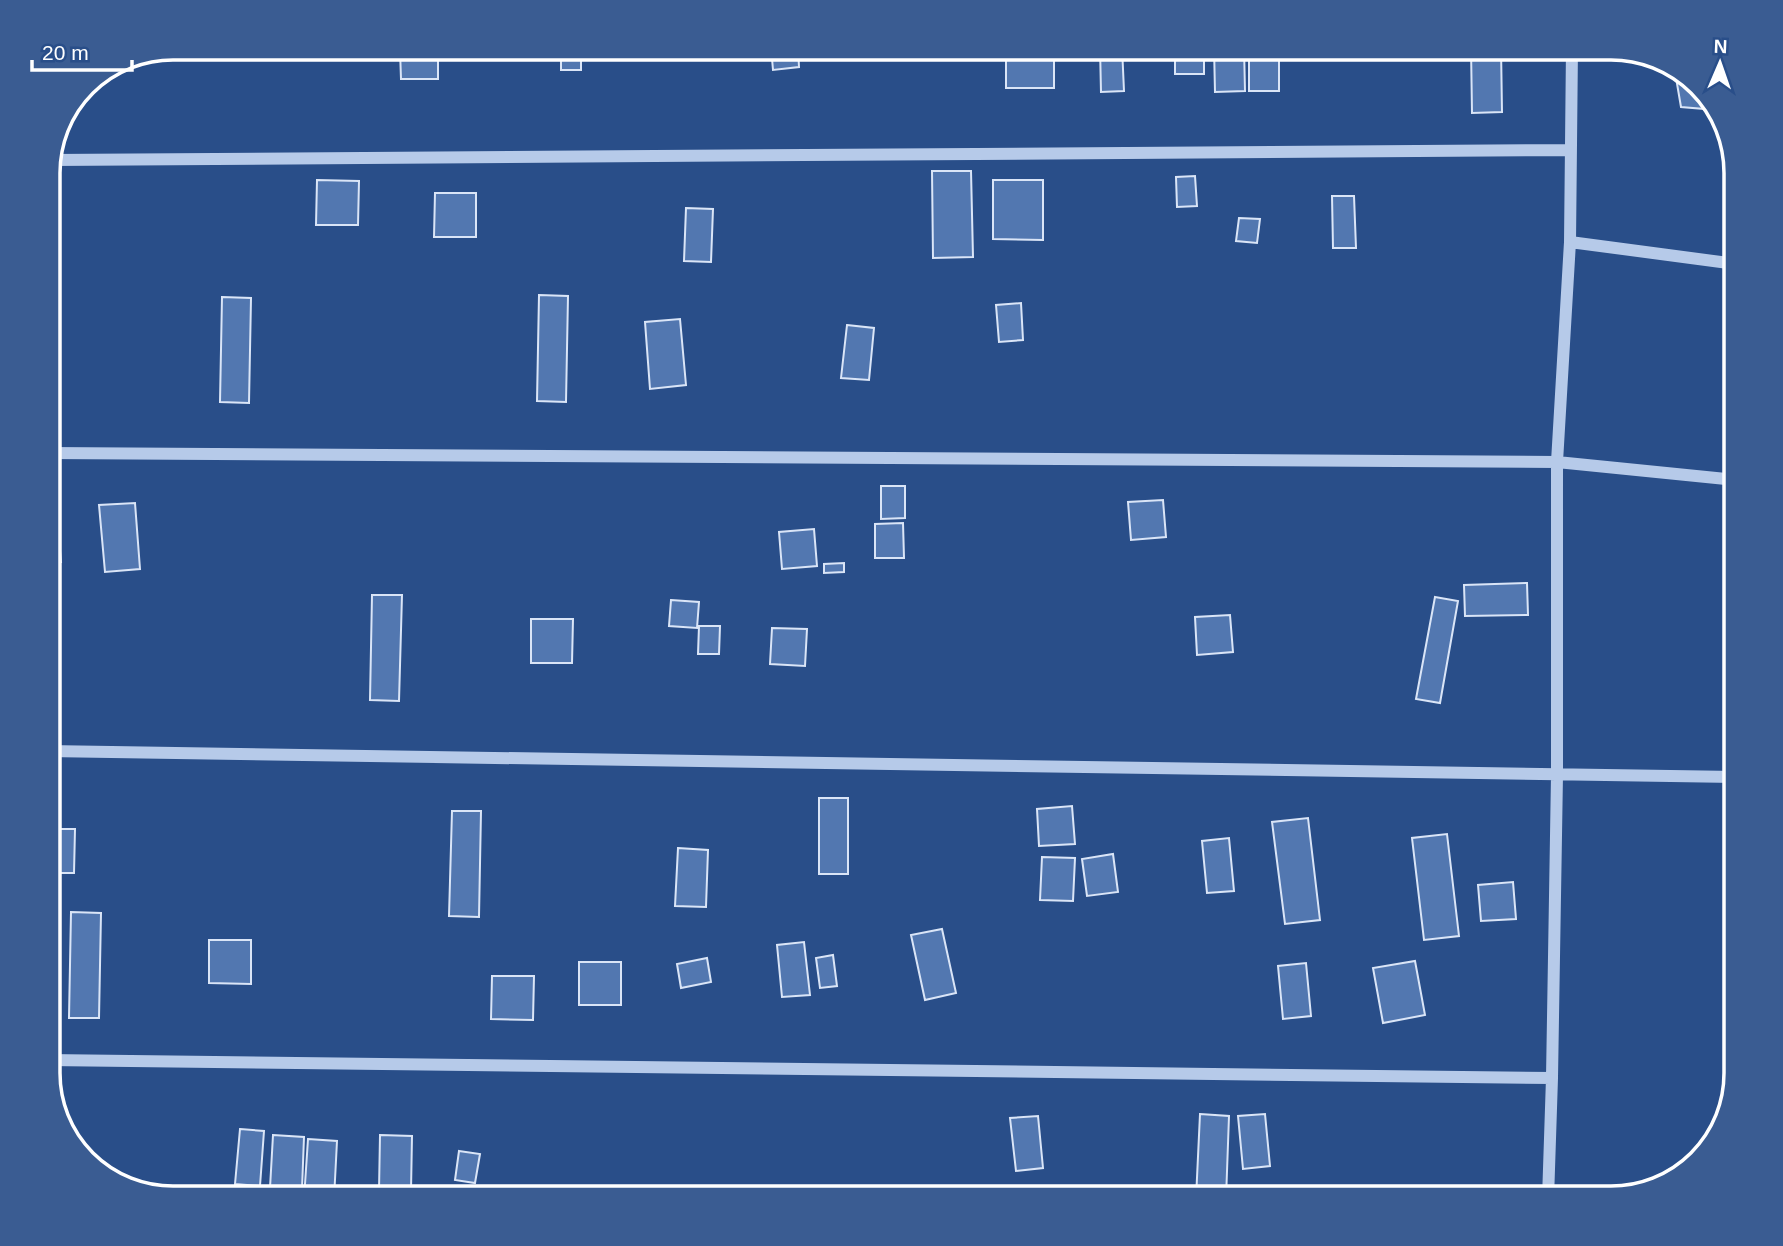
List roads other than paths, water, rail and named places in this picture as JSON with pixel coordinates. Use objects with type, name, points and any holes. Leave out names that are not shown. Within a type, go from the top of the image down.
[{"type":"street","points":[[1548,1186],[1557,775],[1557,462],[1570,242],[1572,60]]},
{"type":"street","points":[[61,160],[1570,150]]},
{"type":"street","points":[[1570,242],[1724,262]]},
{"type":"street","points":[[60,453],[1557,462],[1724,479]]},
{"type":"street","points":[[60,751],[1724,777]]},
{"type":"street","points":[[60,1060],[1552,1078]]}]
